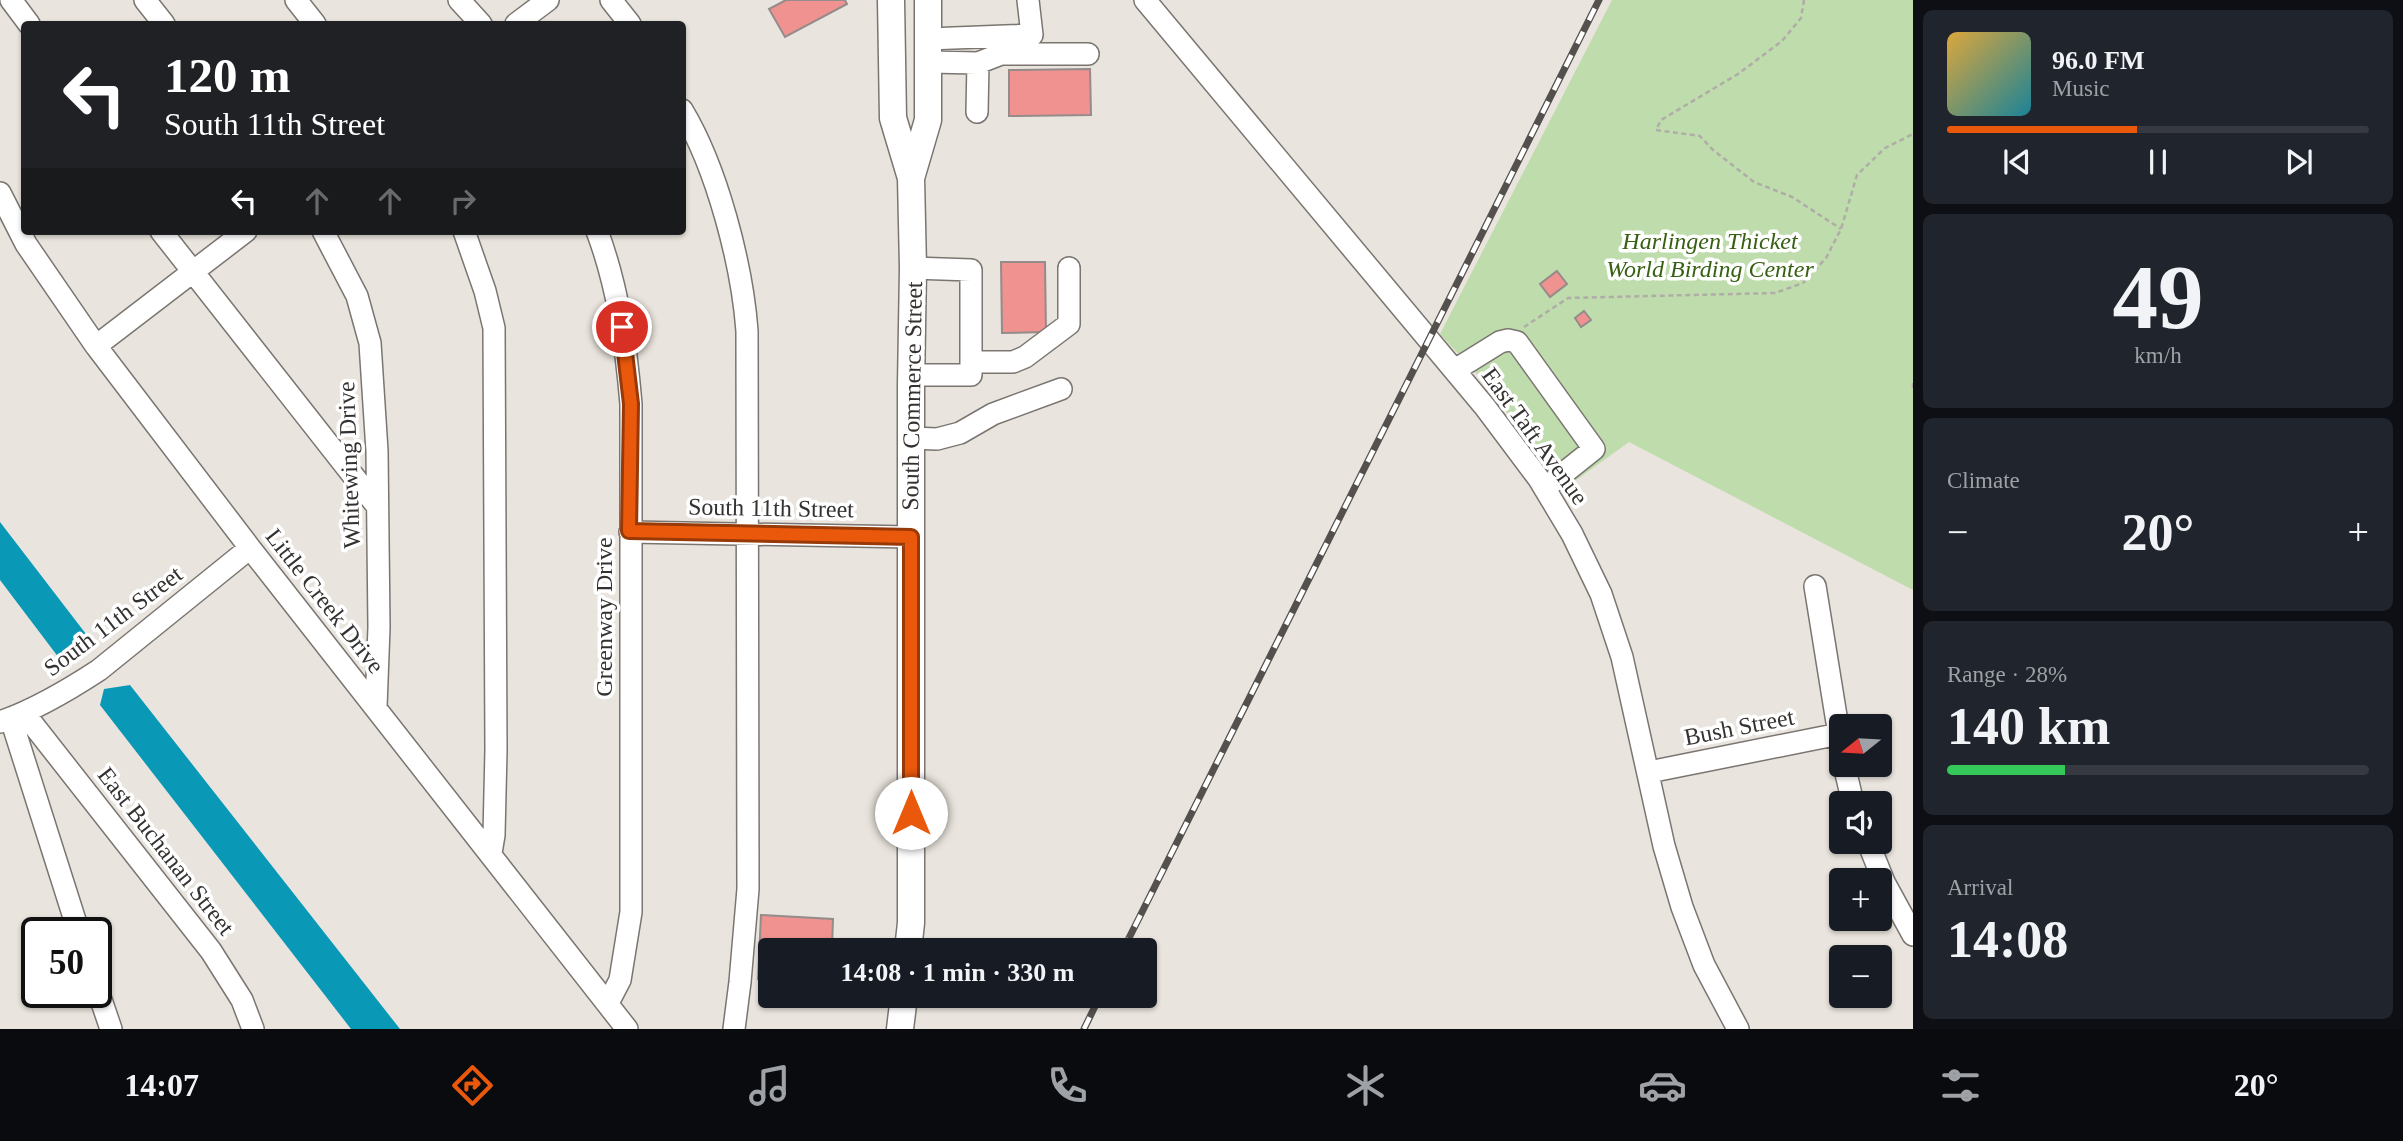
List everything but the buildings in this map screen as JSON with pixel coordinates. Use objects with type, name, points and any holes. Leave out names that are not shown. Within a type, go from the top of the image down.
[{"type":"main road","name":"South Commerce Street","points":[[891,0],[893,118],[911,178],[913,268],[909,938]]},
{"type":"main road","name":"South Commerce Street","points":[[911,178],[928,120],[928,0]]},
{"type":"main road","points":[[900,1029],[903,1008]]},
{"type":"street","points":[[11,0],[27,21]]},
{"type":"street","points":[[145,0],[162,21]]},
{"type":"street","points":[[296,0],[313,21]]},
{"type":"street","points":[[459,0],[478,21]]},
{"type":"street","points":[[520,21],[548,0]]},
{"type":"street","points":[[611,0],[627,21]]},
{"type":"street","points":[[928,51],[1032,36],[1028,0]]},
{"type":"street","name":"East Taft Avenue","points":[[1144,0],[1485,407],[1545,488],[1572,534],[1601,594],[1622,657],[1664,846],[1682,907],[1704,965],[1738,1029]]},
{"type":"street","points":[[928,51],[978,63],[1001,54],[1088,54]]},
{"type":"street","points":[[977,112],[978,63]]},
{"type":"street","points":[[686,119],[720,201],[745,300],[748,889],[734,1029]]},
{"type":"street","name":"Little Creek Drive","points":[[0,193],[21,234]]},
{"type":"street","name":"Little Creek Drive","points":[[21,235],[96,346],[250,548],[627,1029]]},
{"type":"street","points":[[164,235],[377,506]]},
{"type":"street","points":[[96,346],[241,235]]},
{"type":"street","name":"Whitewing Drive","points":[[325,235],[357,296],[370,343],[373,371],[379,626],[376,707]]},
{"type":"street","points":[[465,235],[485,291],[494,328],[496,750],[494,835],[491,853]]},
{"type":"street","name":"Greenway Drive","points":[[598,235],[618,301],[631,404],[631,912],[620,980],[608,1003]]},
{"type":"street","points":[[911,375],[971,375],[971,270],[913,268]]},
{"type":"street","points":[[971,362],[1013,362],[1025,357],[1069,324],[1069,268]]},
{"type":"street","points":[[1455,370],[1500,342],[1517,342],[1594,449],[1545,488]]},
{"type":"street","points":[[911,438],[937,439],[960,433],[993,414],[1061,390]]},
{"type":"street","name":"South 11th Street","points":[[629,531],[911,537]]},
{"type":"street","name":"South 11th Street","points":[[12,718],[73,688],[99,670],[250,548]]},
{"type":"street","name":"Bush Street","points":[[1815,586],[1836,714]]},
{"type":"street","points":[[12,718],[74,917]]},
{"type":"street","name":"East Buchanan Street","points":[[12,718],[212,951],[242,1000],[253,1029]]},
{"type":"street","name":"Bush Street","points":[[1649,772],[1829,742]]},
{"type":"street","points":[[1873,854],[1884,882],[1913,935]]},
{"type":"street","points":[[103,1008],[110,1029]]},
{"type":"path","points":[[1804,0],[1801,18],[1782,41],[1738,74],[1661,120],[1656,130],[1700,136],[1754,181],[1793,197],[1841,229]]},
{"type":"path","points":[[1517,342],[1519,331],[1568,298],[1775,293],[1803,283],[1826,258],[1841,229],[1857,175],[1885,148],[1913,134]]},
{"type":"path","points":[[1913,383],[1913,389]]},
{"type":"green space","name":"Harlingen Thicket World Birding Center","points":[[1612,0],[1913,0],[1913,590],[1629,442],[1565,488],[1476,373],[1440,334]]},
{"type":"water","points":[[0,522],[86,634],[79,654],[59,658],[0,580]]},
{"type":"water","points":[[130,685],[400,1029],[351,1029],[100,705],[104,689]]},
{"type":"railway","points":[[1129,938],[1599,0]]},
{"type":"railway","points":[[1084,1029],[1094,1008]]},
{"type":"route","points":[[622,327],[631,404],[629,531],[911,537],[911,813]]}]
